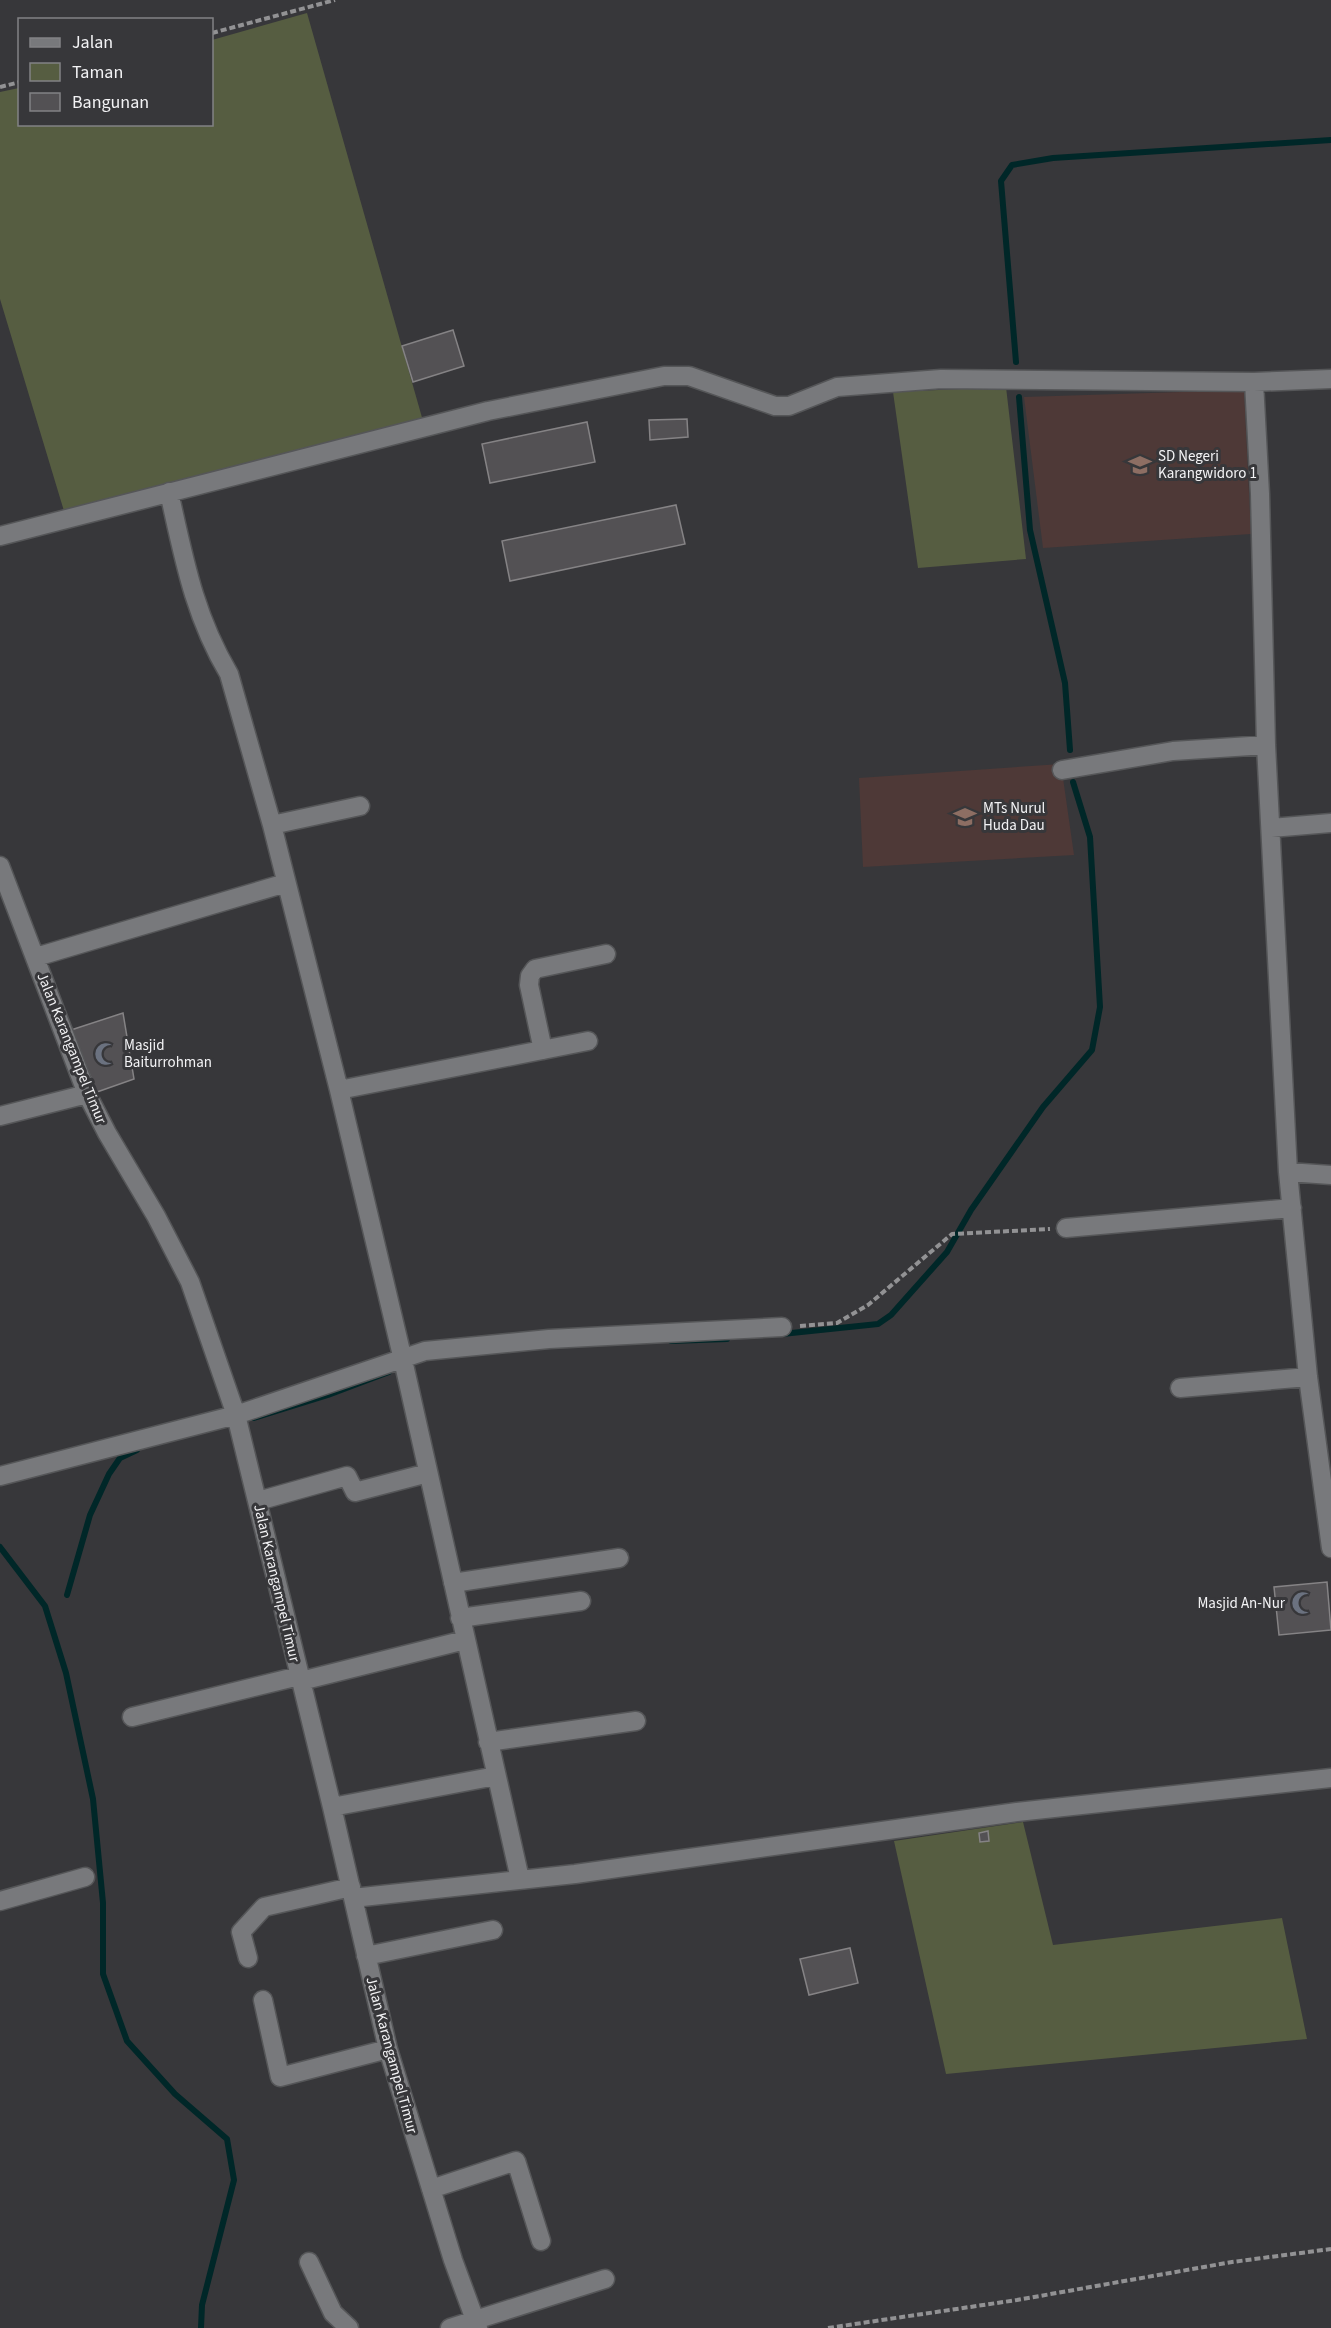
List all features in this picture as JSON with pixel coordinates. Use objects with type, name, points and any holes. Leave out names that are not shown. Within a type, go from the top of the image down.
[{"type":"street","points":[[0,536],[488,411],[676,375],[704,380],[776,406],[789,406],[837,387],[864,383],[941,379],[1254,382],[1331,379]]},
{"type":"street","points":[[1254,382],[1260,494],[1266,745],[1288,1172],[1308,1377],[1331,1548]]},
{"type":"street","points":[[169,492],[190,587],[213,646],[230,674],[272,825],[339,1090],[403,1360],[520,1879]]},
{"type":"street","points":[[1062,770],[1173,751],[1266,745]]},
{"type":"street","points":[[272,825],[360,806]]},
{"type":"street","points":[[1271,828],[1331,823]]},
{"type":"street","name":"Jalan Karangampel Timur","points":[[0,866],[87,1094],[112,1143],[161,1226],[189,1282],[236,1416],[332,1808],[388,2049],[453,2260],[477,2324]]},
{"type":"street","points":[[36,957],[286,883]]},
{"type":"street","points":[[543,1050],[529,985],[530,976],[535,969],[606,954]]},
{"type":"street","points":[[339,1090],[588,1041]]},
{"type":"street","points":[[0,1116],[87,1094]]},
{"type":"street","points":[[1288,1172],[1331,1175]]},
{"type":"street","points":[[1066,1228],[1292,1208]]},
{"type":"street","points":[[0,1476],[236,1416],[425,1351],[505,1342],[782,1327]]},
{"type":"street","points":[[1180,1388],[1308,1377]]},
{"type":"street","points":[[258,1501],[347,1476],[355,1492],[428,1473]]},
{"type":"street","points":[[453,1583],[619,1558]]},
{"type":"street","points":[[460,1618],[581,1601]]},
{"type":"street","points":[[132,1717],[465,1640]]},
{"type":"street","points":[[488,1742],[636,1721]]},
{"type":"street","points":[[332,1808],[496,1776]]},
{"type":"street","points":[[248,1958],[241,1932],[264,1907],[352,1892],[575,1874],[1029,1811],[1331,1778]]},
{"type":"street","points":[[0,1901],[85,1877]]},
{"type":"street","points":[[366,1956],[493,1930]]},
{"type":"street","points":[[263,2000],[280,2077],[388,2049]]},
{"type":"street","points":[[431,2188],[516,2161],[541,2241]]},
{"type":"street","points":[[309,2262],[333,2313],[349,2328]]},
{"type":"street","points":[[450,2328],[477,2324],[605,2279]]},
{"type":"path","points":[[213,33],[335,0]]},
{"type":"path","points":[[0,87],[18,82]]},
{"type":"path","points":[[782,1327],[837,1323],[868,1305],[952,1234],[1066,1228]]},
{"type":"path","points":[[828,2328],[1028,2298],[1232,2262],[1331,2249]]},
{"type":"shaded area","name":"SD Negeri Karangwidoro 1","points":[[1244,390],[1251,534],[1043,548],[1024,397]]},
{"type":"shaded area","name":"MTs Nurul Huda Dau","points":[[1061,764],[1074,855],[863,867],[859,778]]},
{"type":"green space","points":[[307,13],[423,421],[64,511],[0,299],[0,92],[18,88],[18,126],[213,126],[213,40]]},
{"type":"green space","points":[[1006,387],[1026,559],[918,568],[893,392]]},
{"type":"green space","points":[[1023,1822],[1053,1945],[1282,1918],[1307,2039],[946,2074],[894,1841]]},
{"type":"building","points":[[453,330],[464,366],[413,382],[402,346]]},
{"type":"building","points":[[687,419],[688,437],[650,440],[649,420]]},
{"type":"building","points":[[587,422],[595,462],[490,483],[482,444]]},
{"type":"building","points":[[676,505],[685,544],[510,581],[502,541]]},
{"type":"building","name":"Masjid Baiturrohman","points":[[123,1013],[134,1079],[97,1092],[71,1030]]},
{"type":"building","name":"Masjid An-Nur","points":[[1327,1582],[1331,1630],[1279,1635],[1274,1587]]},
{"type":"building","points":[[988,1831],[989,1841],[980,1842],[979,1833]]},
{"type":"building","points":[[850,1948],[858,1983],[809,1995],[800,1959]]},
{"type":"waterway","points":[[1016,362],[1001,181],[1012,165],[1053,158],[1331,140]]},
{"type":"waterway","points":[[1019,397],[1030,530],[1065,683],[1070,750]]},
{"type":"waterway","points":[[782,1334],[878,1324],[891,1315],[947,1252],[971,1210],[1043,1107],[1092,1050],[1100,1007],[1090,837],[1073,782]]},
{"type":"waterway","points":[[671,1341],[727,1339]]},
{"type":"waterway","points":[[254,1418],[328,1395],[389,1372]]},
{"type":"waterway","points":[[67,1595],[90,1515],[109,1474],[120,1458],[137,1450]]},
{"type":"waterway","points":[[0,1547],[45,1606],[66,1673],[93,1799],[103,1903],[103,1974],[127,2041],[175,2094],[227,2139],[234,2180],[202,2305],[201,2328]]},
{"type":"place","name":"SD Negeri Karangwidoro 1","points":[[1140,465]]},
{"type":"place","name":"MTs Nurul Huda Dau","points":[[965,817]]},
{"type":"place","name":"Masjid Baiturrohman","points":[[106,1054]]},
{"type":"place","name":"Masjid An-Nur","points":[[1303,1603]]}]
